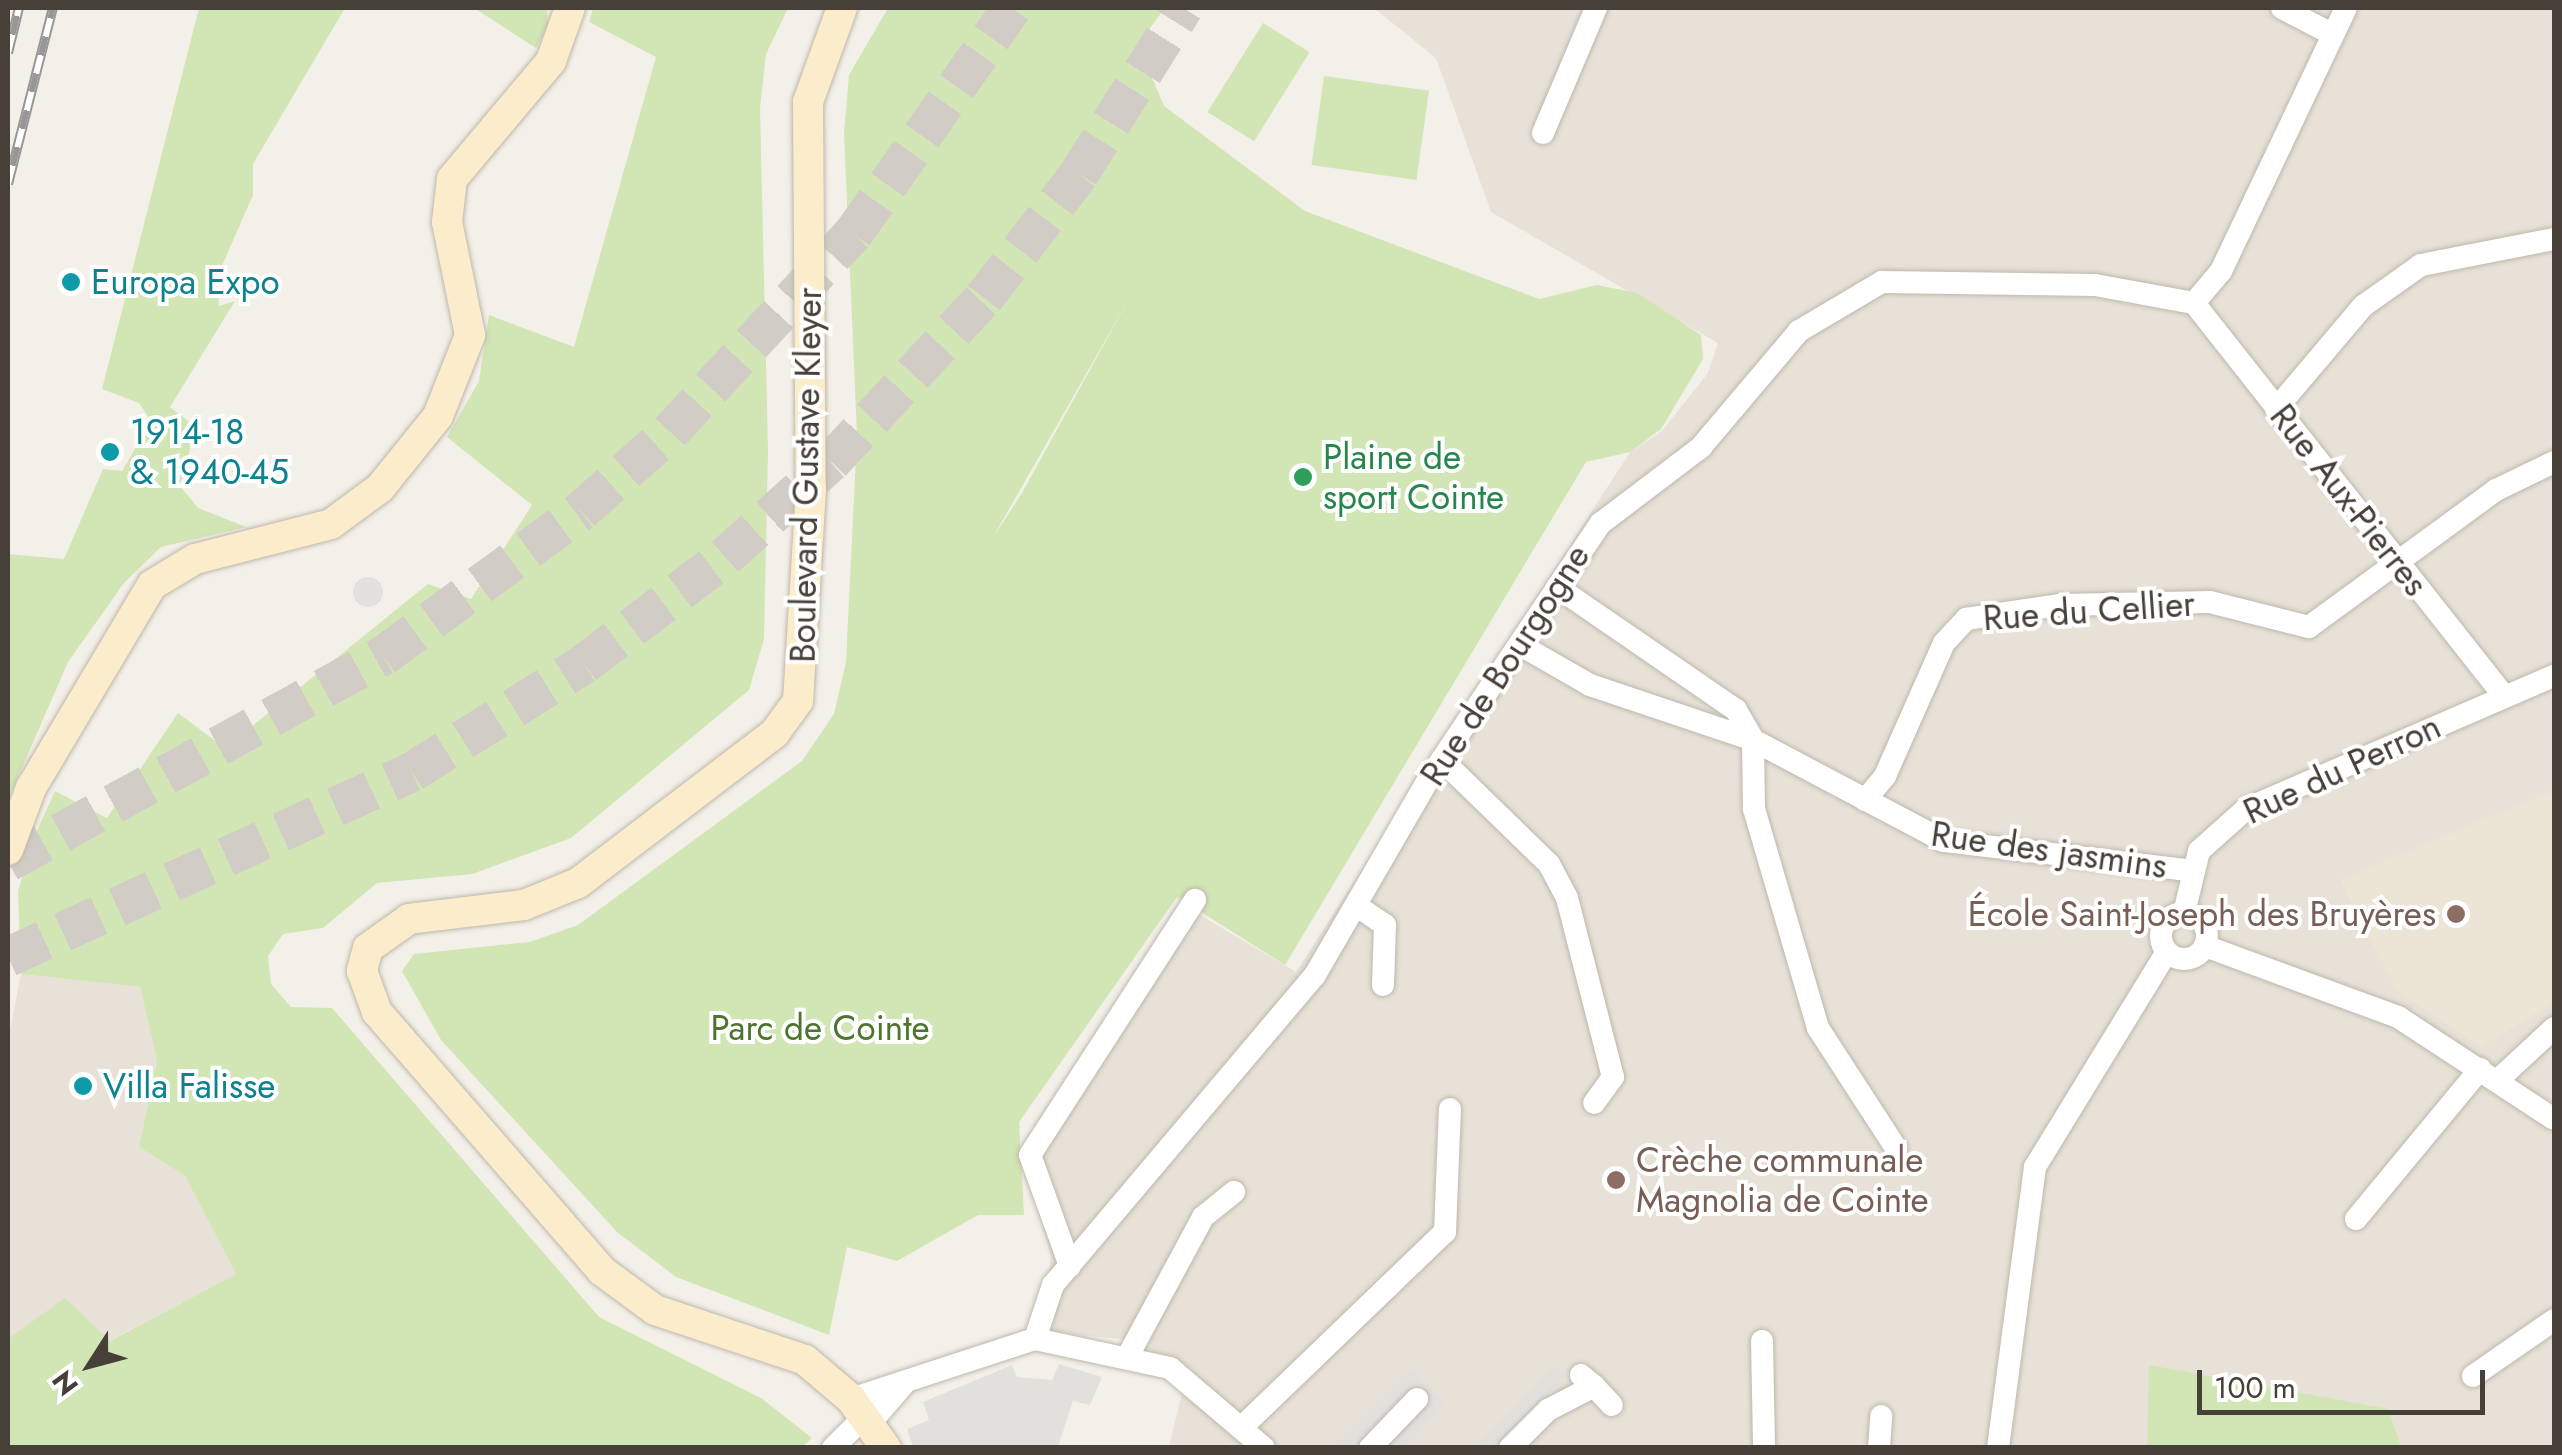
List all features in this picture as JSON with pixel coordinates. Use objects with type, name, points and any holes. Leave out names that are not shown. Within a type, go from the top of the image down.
[{"type":"street","points":[[8,850],[104,655],[162,576],[331,524],[380,488],[438,416],[470,335],[447,222],[452,179],[550,61],[570,8]]},
{"type":"street","name":"Boulevard Gustave Kleyer","points":[[842,8],[808,102],[811,489],[798,701],[776,733],[578,883],[524,905],[409,919],[368,948],[362,970],[377,1012],[602,1272],[656,1310],[805,1360],[868,1421]]},
{"type":"street","points":[[1543,132],[1596,8]]},
{"type":"street","points":[[2282,8],[2322,22]]},
{"type":"street","points":[[2194,303],[2221,271],[2322,22],[2346,8]]},
{"type":"street","points":[[2276,409],[2363,306],[2420,264],[2554,239]]},
{"type":"street","name":"Rue de Bourgogne","points":[[1034,1338],[1040,1308],[1070,1266],[1314,975],[1442,760],[1522,646],[1600,523],[1701,447],[1799,331],[1841,299],[1882,282],[1970,277],[2194,303]]},
{"type":"street","name":"Rue Aux-Pierres","points":[[2194,303],[2504,696]]},
{"type":"street","name":"Rue du Cellier","points":[[1865,800],[1885,776],[1944,642],[1966,619],[2060,606],[2210,602],[2309,627],[2496,490],[2554,462]]},
{"type":"street","name":"Rue des jasmins","points":[[1556,587],[1736,710],[1752,740]]},
{"type":"street","name":"Rue des jasmins","points":[[1522,646],[1590,685],[1722,736],[1752,740],[1944,841],[2189,870]]},
{"type":"street","name":"Rue du Perron","points":[[2184,913],[2189,870],[2218,829],[2295,782],[2554,676]]},
{"type":"street","points":[[1752,740],[1754,809],[1818,1028],[1896,1148]]},
{"type":"street","points":[[1442,760],[1549,864],[1567,898],[1613,1077],[1594,1102]]},
{"type":"street","points":[[1070,1266],[1030,1155],[1195,900]]},
{"type":"street","points":[[1357,906],[1385,925],[1382,985]]},
{"type":"street","points":[[1998,1448],[2034,1166],[2167,952],[2162,927],[2184,913],[2201,920],[2205,946]]},
{"type":"street","points":[[2167,952],[2188,960],[2205,946]]},
{"type":"street","points":[[2205,946],[2337,990],[2490,1074],[2554,1119]]},
{"type":"street","points":[[2356,1220],[2490,1074],[2554,1028]]},
{"type":"street","points":[[1241,1428],[1450,1238],[1450,1110]]},
{"type":"street","points":[[1129,1354],[1203,1217],[1234,1192]]},
{"type":"street","points":[[2474,1376],[2554,1320]]},
{"type":"street","points":[[832,1448],[868,1421],[904,1385],[1034,1338],[1129,1354],[1170,1368],[1264,1448]]},
{"type":"street","points":[[1762,1340],[1764,1448]]},
{"type":"street","points":[[1510,1448],[1548,1410],[1588,1381],[1612,1405]]},
{"type":"street","points":[[1370,1448],[1417,1399]]},
{"type":"street","points":[[1880,1448],[1881,1416]]},
{"type":"shaded area","points":[[1374,8],[2554,8],[2554,1447],[1169,1447],[1184,1385],[1121,1339],[1043,1331],[1051,1257],[1022,1148],[1185,906],[1296,972],[1630,452],[1662,431],[1708,373],[1718,343],[1491,212],[1436,58]]},
{"type":"shaded area","points":[[368,577],[379,581],[383,592],[379,603],[368,607],[357,603],[353,592],[357,581]]},
{"type":"shaded area","name":"École Saint-Joseph des Bruyères","points":[[2554,790],[2554,1002],[2481,1047],[2397,991],[2340,880]]},
{"type":"shaded area","points":[[21,974],[140,987],[157,1061],[139,1147],[185,1176],[236,1274],[109,1341],[8,1339],[8,1040]]},
{"type":"shaded area","points":[[1059,1364],[1102,1377],[1090,1405],[1073,1401],[1058,1447],[913,1447],[907,1429],[929,1420],[923,1402],[1012,1365],[1017,1377],[1052,1380]]},
{"type":"shaded area","points":[[1553,1366],[1565,1377],[1494,1447],[1473,1447]]},
{"type":"shaded area","points":[[1412,1368],[1446,1404],[1405,1447],[1332,1448]]},
{"type":"green space","points":[[199,8],[345,8],[253,164],[253,195],[217,277],[219,306],[235,301],[170,407],[196,427],[180,486],[198,508],[246,527],[161,547],[124,583],[68,662],[8,800],[8,554],[64,559],[103,469],[122,471],[151,421],[139,403],[102,389]]},
{"type":"green space","points":[[474,8],[547,8],[548,26],[536,48]]},
{"type":"green space","points":[[593,8],[788,8],[766,54],[760,108],[768,451],[764,639],[749,690],[571,838],[472,874],[377,883],[323,928],[283,934],[268,956],[271,984],[291,1007],[332,1008],[599,1317],[761,1398],[812,1438],[801,1448],[8,1447],[8,1339],[65,1298],[110,1341],[236,1274],[185,1176],[139,1147],[157,1061],[140,987],[21,974],[18,891],[36,833],[55,791],[107,818],[178,713],[225,748],[428,584],[471,599],[532,505],[447,437],[479,381],[489,315],[574,347],[656,57],[589,22]]},
{"type":"green space","name":"Parc de Cointe","points":[[888,8],[1165,8],[1138,44],[1164,106],[1305,211],[1539,299],[1597,285],[1637,293],[1701,335],[1703,359],[1661,429],[1630,452],[1586,462],[1285,965],[1177,897],[1019,1122],[1024,1215],[978,1215],[897,1261],[847,1247],[829,1335],[676,1277],[617,1232],[441,1040],[402,971],[414,954],[530,942],[578,925],[802,761],[834,714],[846,662],[857,435],[844,133],[849,75]],"holes":[[[1130,297],[1022,493],[996,533]]]},
{"type":"green space","points":[[1263,23],[1310,52],[1254,141],[1207,112]]},
{"type":"green space","points":[[1324,76],[1429,91],[1416,180],[1311,165]]},
{"type":"green space","points":[[2149,1365],[2388,1409],[2401,1447],[2147,1447]]},
{"type":"tunnel","points":[[8,862],[383,656],[581,511],[670,432],[853,234],[1012,8]]},
{"type":"tunnel","points":[[8,957],[412,772],[584,664],[725,557],[831,462],[984,298],[1079,174],[1183,8]]},
{"type":"railway","points":[[8,53],[19,8]]},
{"type":"railway","points":[[8,184],[53,8]]},
{"type":"place","name":"Europa Expo","points":[[71,282]]},
{"type":"place","name":"1914-18 & 1940-45","points":[[110,452]]},
{"type":"place","name":"Plaine de sport Cointe","points":[[1303,477]]},
{"type":"place","name":"École Saint-Joseph des Bruyères","points":[[2456,914]]},
{"type":"place","name":"Villa Falisse","points":[[83,1086]]},
{"type":"place","name":"Crèche communale Magnolia de Cointe","points":[[1616,1180]]}]
